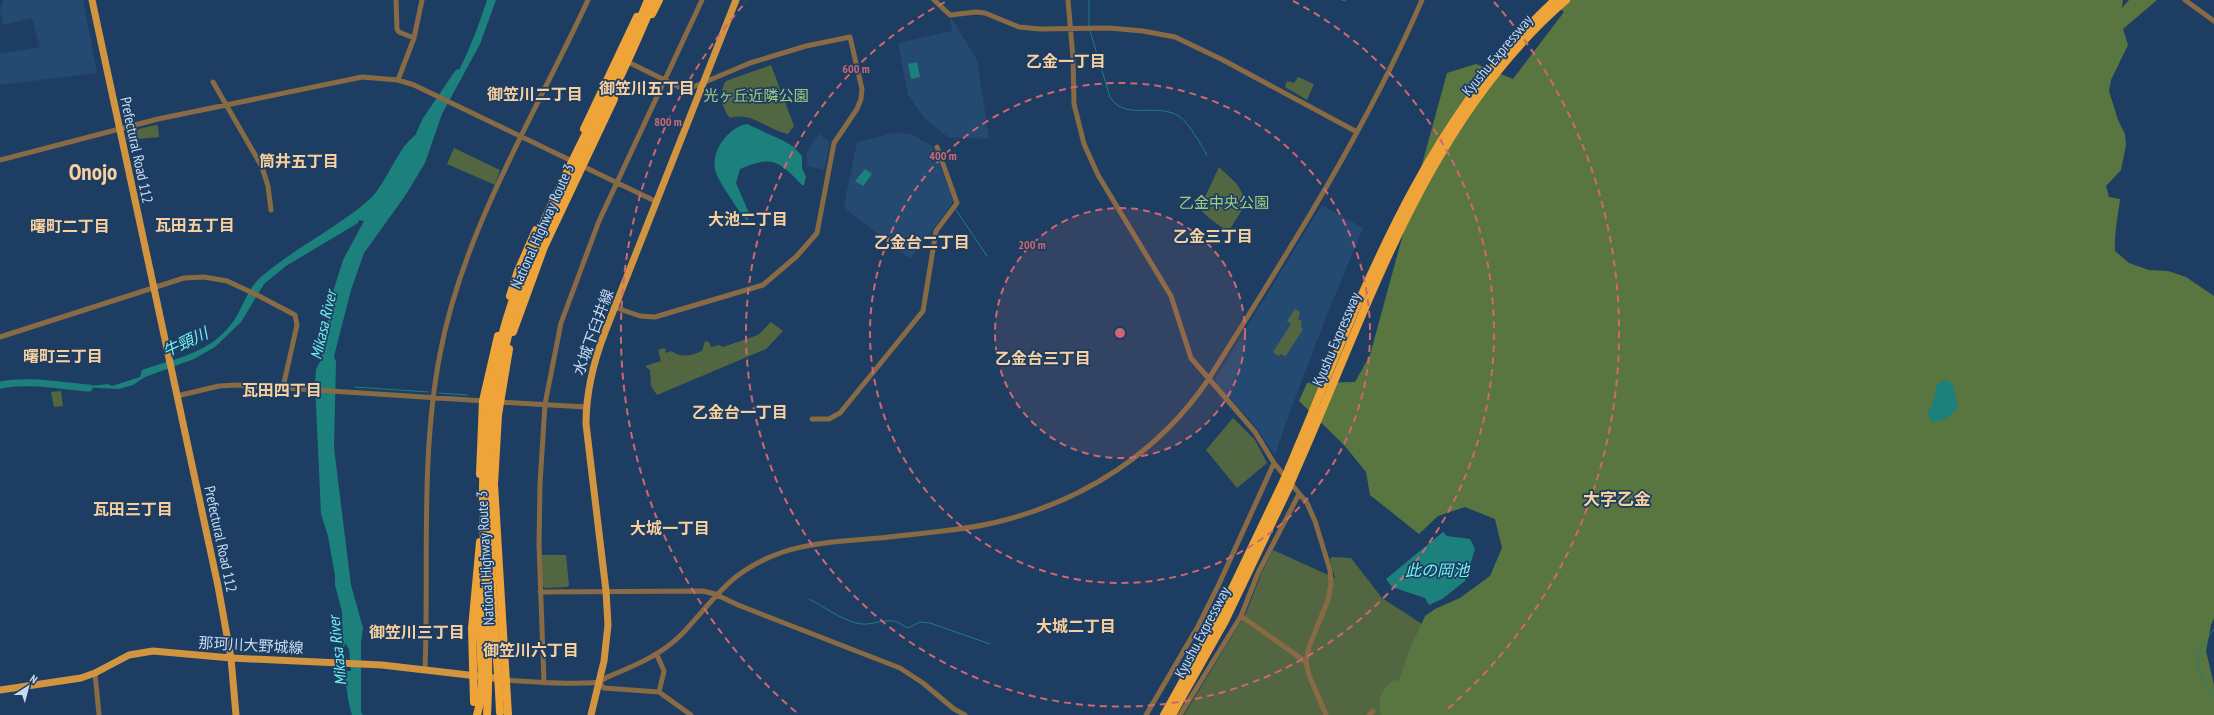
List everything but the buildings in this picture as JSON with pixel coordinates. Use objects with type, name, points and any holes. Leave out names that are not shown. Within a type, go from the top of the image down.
[{"type":"highway","name":"National Highway Route 3","points":[[477,703],[473,675],[473,608],[480,555],[480,453],[483,401],[496,345],[518,271],[644,0]]},
{"type":"highway","points":[[487,715],[484,498],[486,427],[489,393],[501,338],[513,298],[533,249],[648,0]]},
{"type":"highway","points":[[498,714],[490,462],[492,425],[501,365],[519,300],[540,244],[618,82],[654,0]]},
{"type":"highway","name":"National Highway Route 3","points":[[509,715],[495,492],[499,402],[509,346],[529,284],[544,247],[584,166],[658,0]]},
{"type":"highway","name":"Kyushu Expressway","points":[[1164,715],[1218,618],[1284,480],[1370,275],[1434,154],[1462,108],[1501,57],[1555,0]]},
{"type":"highway","name":"Kyushu Expressway","points":[[1172,715],[1225,621],[1289,487],[1382,269],[1429,177],[1453,136],[1494,78],[1525,40],[1566,0]]},
{"type":"highway","points":[[477,715],[477,703],[482,680],[479,616],[480,555]]},
{"type":"highway","points":[[486,598],[498,714]]},
{"type":"main road","name":"Prefectural Road 112","points":[[92,0],[177,396],[231,658],[236,715]]},
{"type":"main road","name":"水城下臼井線","points":[[591,715],[608,637],[606,591],[587,432],[586,407],[593,365],[614,307],[736,0]]},
{"type":"main road","name":"那珂川大野城線","points":[[0,690],[81,678],[95,673],[129,655],[153,650],[231,658],[337,662],[373,665],[507,680]]},
{"type":"street","points":[[396,0],[397,29],[399,32],[414,38]]},
{"type":"street","points":[[398,80],[414,38],[422,0]]},
{"type":"street","points":[[425,670],[427,466],[433,397],[440,353],[463,270],[478,230],[588,0]]},
{"type":"street","points":[[544,683],[540,592],[540,484],[546,404],[561,323],[586,253],[617,181],[702,0]]},
{"type":"street","points":[[934,0],[950,15],[976,12],[990,15],[1024,27],[1071,30],[1109,28],[1143,31],[1175,37],[1223,60],[1357,132]]},
{"type":"street","points":[[1068,0],[1071,30],[1074,104],[1084,144],[1098,175],[1170,296],[1189,354],[1196,366],[1255,432],[1274,463],[1309,507],[1315,520],[1331,577],[1330,592],[1308,647],[1306,662],[1309,675],[1326,715]]},
{"type":"street","points":[[507,680],[544,683],[599,682],[657,655],[681,635],[715,594],[751,566],[783,552],[803,547],[973,527],[999,522],[1050,506],[1099,482],[1149,447],[1193,402],[1308,222],[1357,132],[1422,0]]},
{"type":"street","points":[[2185,0],[2214,21]]},
{"type":"street","points":[[614,307],[640,316],[654,317],[755,289],[775,277],[810,243],[817,233],[834,143],[857,109],[861,99],[862,89],[850,37],[806,46],[750,63],[701,86],[682,87],[630,63]]},
{"type":"street","points":[[0,160],[120,128],[362,77],[398,80],[424,90],[617,181],[657,202]]},
{"type":"street","points":[[213,82],[262,167],[268,186],[271,210]]},
{"type":"street","points":[[812,419],[829,419],[840,413],[909,329],[924,308],[936,231],[957,203],[936,147]]},
{"type":"street","points":[[0,337],[184,278],[204,277],[227,281],[291,312],[297,320],[283,387]]},
{"type":"street","points":[[177,396],[219,386],[237,385],[586,407]]},
{"type":"street","points":[[1146,715],[1197,628],[1219,584],[1274,463]]},
{"type":"street","points":[[1180,715],[1241,616],[1258,573],[1300,494]]},
{"type":"street","points":[[540,592],[704,592],[715,594],[738,606],[900,668],[923,683],[954,709],[965,715]]},
{"type":"street","points":[[1241,616],[1306,662]]},
{"type":"street","points":[[657,655],[664,671],[659,692]]},
{"type":"street","points":[[95,673],[98,715]]},
{"type":"street","points":[[599,682],[604,688],[659,692],[691,715]]},
{"type":"shaded area","points":[[3,0],[83,0],[97,73],[0,85],[0,54],[40,47],[32,18],[3,25],[0,10]]},
{"type":"shaded area","points":[[1551,0],[2123,0],[2122,8],[2129,0],[2157,0],[2123,29],[2128,45],[2111,80],[2109,91],[2118,120],[2125,134],[2126,145],[2121,170],[2106,186],[2109,197],[2120,199],[2115,251],[2129,263],[2149,270],[2168,271],[2186,277],[2214,296],[2214,618],[2211,625],[2206,651],[2214,685],[2214,715],[1381,715],[1379,705],[1381,696],[1385,688],[1392,681],[1399,680],[1408,653],[1425,616],[1435,609],[1460,598],[1490,576],[1502,548],[1495,519],[1465,507],[1438,516],[1419,534],[1370,495],[1366,472],[1344,445],[1299,401],[1307,383],[1355,382],[1370,355],[1447,73],[1476,64],[1513,79],[1564,12]]},
{"type":"shaded area","points":[[952,19],[977,60],[989,138],[987,139],[948,137],[925,119],[908,95],[898,43],[952,31],[950,21]]},
{"type":"shaded area","points":[[894,133],[911,134],[932,146],[954,201],[910,259],[847,210],[844,206],[857,142]]},
{"type":"shaded area","points":[[819,134],[830,142],[824,170],[807,166],[807,151]]},
{"type":"shaded area","points":[[1322,205],[1363,228],[1326,317],[1275,455],[1253,423],[1217,385],[1216,377]]},
{"type":"green space","name":"光ヶ丘近隣公園","points":[[771,65],[794,126],[788,134],[745,117],[730,118],[723,105],[722,89],[726,81]]},
{"type":"green space","points":[[1298,77],[1314,84],[1307,100],[1285,87],[1287,81],[1294,83]]},
{"type":"green space","points":[[156,125],[158,126],[159,137],[127,140],[126,136],[129,131]]},
{"type":"green space","points":[[454,148],[500,170],[495,185],[447,164]]},
{"type":"green space","name":"乙金中央公園","points":[[1219,167],[1237,184],[1247,202],[1228,232],[1209,218],[1197,206],[1206,195]]},
{"type":"green space","points":[[1295,309],[1300,312],[1298,319],[1302,321],[1301,328],[1303,329],[1286,356],[1280,354],[1278,356],[1273,352],[1291,324],[1287,321]]},
{"type":"green space","points":[[771,322],[783,331],[766,349],[657,395],[651,386],[650,370],[645,366],[661,361],[658,350],[665,348],[666,353],[671,351],[679,355],[690,355],[702,351],[705,341],[709,342],[711,347],[719,345],[723,347],[758,335]]},
{"type":"green space","points":[[61,391],[63,406],[54,407],[51,392]]},
{"type":"green space","points":[[1233,418],[1255,440],[1267,463],[1237,488],[1206,450]]},
{"type":"green space","points":[[1273,550],[1335,578],[1330,559],[1332,557],[1351,558],[1382,598],[1436,633],[1415,715],[1184,715],[1246,613],[1261,574]]},
{"type":"green space","points":[[542,555],[566,555],[569,585],[567,587],[545,588],[542,585]]},
{"type":"water","points":[[487,0],[496,0],[480,44],[442,114],[425,163],[405,196],[364,253],[351,290],[334,356],[336,362],[334,448],[351,585],[363,628],[361,642],[361,712],[363,715],[352,715],[344,671],[351,671],[349,649],[345,643],[343,653],[342,612],[335,585],[335,576],[328,536],[321,514],[315,383],[316,369],[321,360],[332,295],[343,260],[364,221],[359,220],[358,223],[286,266],[264,284],[241,322],[215,347],[194,359],[145,377],[133,385],[119,389],[80,387],[108,384],[112,386],[140,377],[142,370],[193,353],[205,347],[226,331],[238,314],[253,286],[262,276],[370,199],[383,182],[403,148],[429,121],[441,104],[457,75],[470,46]]},
{"type":"water","points":[[917,62],[920,77],[911,79],[908,64]]},
{"type":"water","points":[[747,124],[794,147],[802,156],[802,168],[806,177],[804,185],[802,185],[787,170],[774,163],[768,162],[760,162],[740,169],[736,183],[748,211],[748,221],[743,217],[721,182],[716,173],[715,165],[715,157],[722,142],[733,130]]},
{"type":"water","points":[[865,169],[872,174],[863,186],[855,181]]},
{"type":"water","points":[[1946,379],[1953,385],[1958,405],[1948,418],[1941,421],[1932,422],[1927,412],[1932,406],[1937,385]]},
{"type":"water","name":"此の岡池","points":[[1443,532],[1447,536],[1470,539],[1475,549],[1465,581],[1442,599],[1429,605],[1425,598],[1392,587],[1386,579]]},
{"type":"waterway","points":[[1089,0],[1089,26]]},
{"type":"waterway","points":[[1342,0],[1346,1]]},
{"type":"waterway","points":[[1090,31],[1110,97],[1116,104],[1133,110],[1161,111],[1180,117],[1191,129],[1207,155]]},
{"type":"waterway","name":"Mikasa River","points":[[420,133],[426,120],[458,73]]},
{"type":"waterway","points":[[956,210],[987,256]]},
{"type":"waterway","name":"牛頸川","points":[[0,385],[11,383],[33,383],[89,388]]},
{"type":"waterway","points":[[355,387],[428,392]]},
{"type":"waterway","points":[[439,393],[467,395]]},
{"type":"waterway","points":[[809,599],[837,615],[856,623],[866,624],[894,621],[908,628],[920,622],[930,623],[990,644]]},
{"type":"waterway","points":[[2214,629],[2201,648],[2198,656],[2199,670],[2202,678],[2214,697]]},
{"type":"district","name":"乙金一丁目","points":[[1066,61]]},
{"type":"district","name":"御笠川五丁目","points":[[647,88]]},
{"type":"district","name":"御笠川二丁目","points":[[535,94]]},
{"type":"district","name":"筒井五丁目","points":[[299,161]]},
{"type":"district","name":"Onojo","points":[[93,171]]},
{"type":"district","name":"大池二丁目","points":[[748,219]]},
{"type":"district","name":"瓦田五丁目","points":[[195,225]]},
{"type":"district","name":"曙町二丁目","points":[[70,226]]},
{"type":"district","name":"乙金三丁目","points":[[1213,236]]},
{"type":"district","name":"乙金台二丁目","points":[[922,242]]},
{"type":"district","name":"曙町三丁目","points":[[63,356]]},
{"type":"district","name":"乙金台三丁目","points":[[1043,358]]},
{"type":"district","name":"瓦田四丁目","points":[[282,390]]},
{"type":"district","name":"乙金台一丁目","points":[[740,412]]},
{"type":"district","name":"大字乙金","points":[[1617,499]]},
{"type":"district","name":"瓦田三丁目","points":[[133,509]]},
{"type":"district","name":"大城一丁目","points":[[670,528]]},
{"type":"district","name":"大城二丁目","points":[[1076,626]]},
{"type":"district","name":"御笠川三丁目","points":[[417,632]]},
{"type":"district","name":"御笠川六丁目","points":[[531,650]]}]
